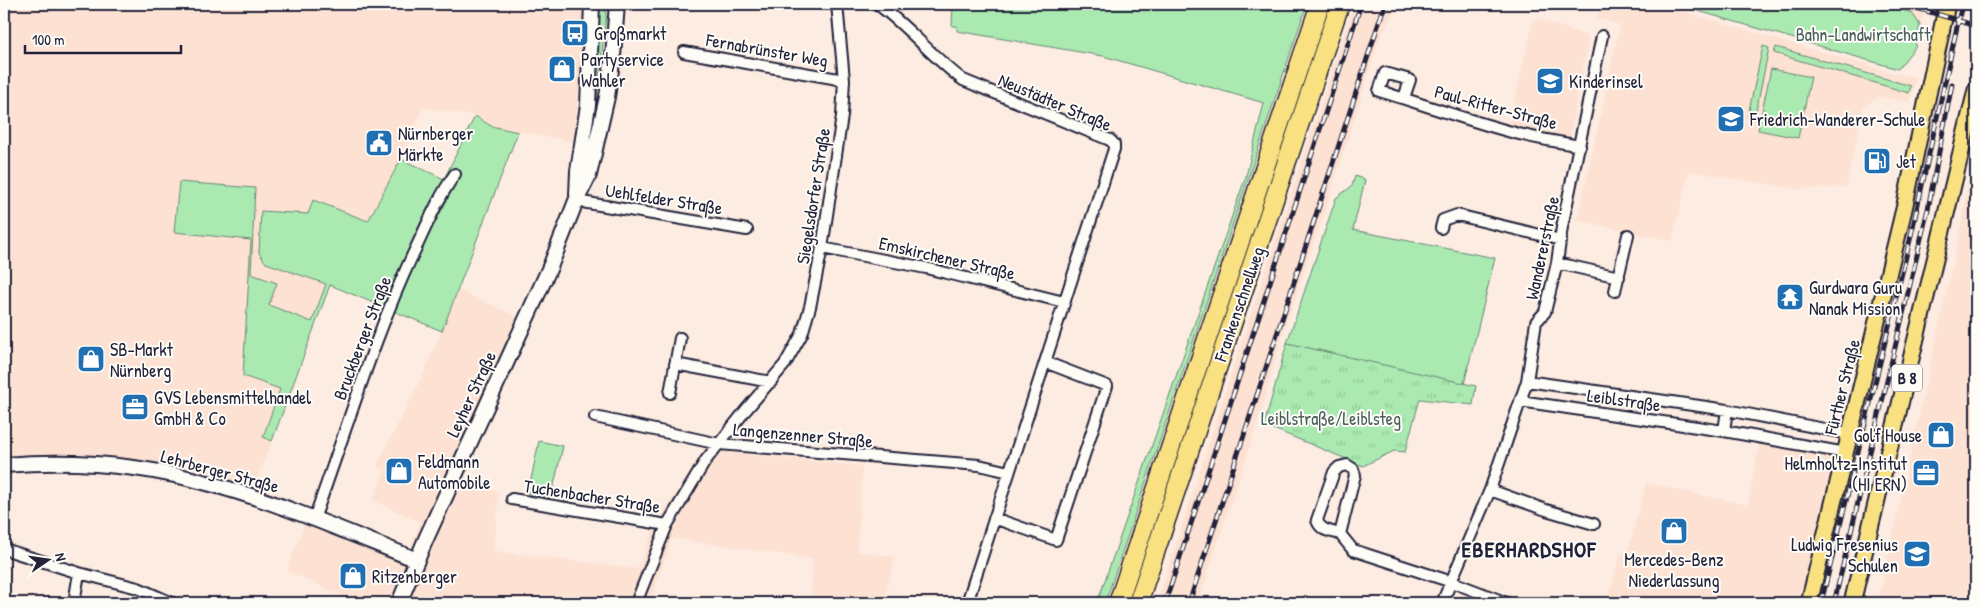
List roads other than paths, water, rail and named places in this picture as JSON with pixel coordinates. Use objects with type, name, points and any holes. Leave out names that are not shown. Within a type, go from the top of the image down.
[{"type":"highway","name":"Frankenschnellweg","points":[[1118,603],[1320,4]]},
{"type":"highway","name":"Frankenschnellweg","points":[[1138,603],[1340,4]]},
{"type":"main road","name":"Leyher Straße","points":[[576,201],[578,171],[588,105],[592,4]]},
{"type":"main road","name":"Leyher Straße","points":[[399,603],[546,276],[576,201],[589,175],[604,116],[613,56],[617,4]]},
{"type":"main road","name":"Fürther Straße","points":[[1809,603],[1904,209],[1947,4]]},
{"type":"main road","name":"B 8","points":[[1852,603],[1976,90]]},
{"type":"main road","name":"Lehrberger Straße","points":[[4,465],[75,463],[149,470],[218,486],[314,519],[417,560]]},
{"type":"street","name":"Siegelsdorfer Straße","points":[[636,603],[667,525],[706,460],[786,364],[802,334],[810,307],[822,248],[842,116],[844,80],[838,4]]},
{"type":"street","name":"Neustädter Straße","points":[[876,4],[893,16],[951,71],[964,80],[1110,140],[1114,144],[1114,149],[967,603]]},
{"type":"street","name":"Wandererstraße","points":[[1442,603],[1490,490],[1527,381],[1536,322],[1545,312],[1557,263],[1560,240],[1602,36]]},
{"type":"street","name":"Fernabrünster Weg","points":[[684,52],[844,80]]},
{"type":"street","name":"Paul-Ritter-Straße","points":[[1404,98],[1518,134],[1580,146]]},
{"type":"street","name":"Bruckberger Straße","points":[[314,519],[371,353],[399,284],[443,191],[455,174]]},
{"type":"street","name":"Uehlfelder Straße","points":[[576,201],[747,230]]},
{"type":"street","points":[[1440,228],[1443,220],[1457,215],[1560,240]]},
{"type":"street","points":[[1615,291],[1628,235]]},
{"type":"street","name":"Emskirchener Straße","points":[[822,248],[926,268],[1064,302]]},
{"type":"street","points":[[1557,263],[1618,277]]},
{"type":"street","points":[[670,393],[680,338]]},
{"type":"street","points":[[994,518],[1056,540],[1107,386],[1045,362]]},
{"type":"street","points":[[676,364],[771,382]]},
{"type":"street","name":"Leiblstraße","points":[[1527,381],[1726,410],[1850,434]]},
{"type":"street","name":"Leiblstraße","points":[[1520,401],[1724,431],[1846,453]]},
{"type":"street","points":[[1724,431],[1726,410]]},
{"type":"street","name":"Langenzenner Straße","points":[[595,417],[719,444],[979,465],[1009,472]]},
{"type":"street","points":[[1820,447],[1824,430]]},
{"type":"street","points":[[1340,534],[1355,475],[1353,469],[1347,465],[1339,467],[1334,472],[1317,520],[1318,526],[1323,530],[1340,534],[1353,550],[1452,582],[1507,603]]},
{"type":"street","points":[[1490,490],[1546,510],[1594,524]]},
{"type":"street","name":"Tuchenbacher Straße","points":[[512,499],[667,525]]},
{"type":"street","points":[[4,549],[79,573],[138,588],[172,603]]},
{"type":"street","points":[[74,603],[79,573]]},
{"type":"railway","points":[[1165,603],[1361,4]]},
{"type":"railway","points":[[1189,603],[1385,4]]},
{"type":"railway","points":[[1904,4],[1976,26]]},
{"type":"railway","points":[[1821,603],[1910,240],[1962,4]]},
{"type":"railway","points":[[1834,603],[1928,209],[1952,84]]},
{"type":"place","name":"Großmarkt","points":[[575,33]]},
{"type":"place","name":"Partyservice Wahler","points":[[562,69]]},
{"type":"place","name":"Kinderinsel","points":[[1550,81]]},
{"type":"place","name":"Friedrich-Wanderer-Schule","points":[[1731,119]]},
{"type":"place","name":"Nürnberger Märkte","points":[[379,143]]},
{"type":"place","name":"Jet","points":[[1877,161]]},
{"type":"place","name":"Gurdwara Guru Nanak Mission","points":[[1790,297]]},
{"type":"place","name":"SB-Markt Nürnberg","points":[[91,359]]},
{"type":"place","name":"GVS Lebensmittelhandel GmbH & Co","points":[[135,407]]},
{"type":"place","name":"Golf House","points":[[1941,435]]},
{"type":"place","name":"Feldmann Automobile","points":[[399,471]]},
{"type":"place","name":"Helmholtz-Institut (HI ERN)","points":[[1926,473]]},
{"type":"place","name":"Mercedes-Benz Niederlassung","points":[[1674,531]]},
{"type":"place","name":"Ludwig Fresenius Schulen","points":[[1917,554]]},
{"type":"place","name":"Ritzenberger","points":[[353,576]]},
{"type":"district","name":"EBERHARDSHOF","points":[[1529,549]]},
{"type":"park label","name":"Bahn-Landwirtschaft","points":[[1863,34]]},
{"type":"park label","name":"Leiblstraße/Leiblsteg","points":[[1331,418]]}]
